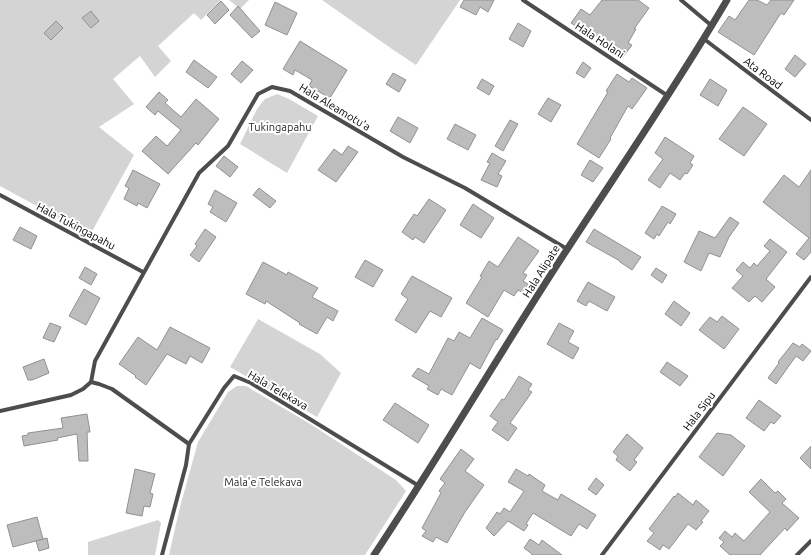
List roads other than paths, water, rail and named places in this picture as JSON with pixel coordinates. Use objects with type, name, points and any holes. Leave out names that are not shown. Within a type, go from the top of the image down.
[{"type":"street","name":"Hala Holani","points":[[522,0],[668,96]]},
{"type":"street","points":[[681,0],[712,26]]},
{"type":"street","name":"Hala Alipate","points":[[374,555],[419,486],[567,249],[668,96],[727,0]]},
{"type":"street","name":"Ata Road","points":[[704,39],[811,120]]},
{"type":"street","name":"Hala Aleamotu'a","points":[[91,382],[95,361],[199,173],[228,146],[258,94],[272,87],[290,91],[403,157],[464,188],[567,249]]},
{"type":"street","name":"Hala Tukingapahu","points":[[0,195],[144,272]]},
{"type":"street","name":"Hala Sipu","points":[[602,555],[811,277]]},
{"type":"street","name":"Hala Telekava","points":[[162,555],[186,465],[189,444],[224,388],[234,376],[252,383],[419,486]]},
{"type":"street","points":[[0,411],[71,395],[83,389],[91,382],[112,390],[189,444]]},
{"type":"street","points":[[797,555],[811,541]]},
{"type":"park label","name":"Tukingapahu","points":[[280,127]]},
{"type":"park label","name":"Mala'e Telekava","points":[[263,482]]}]
